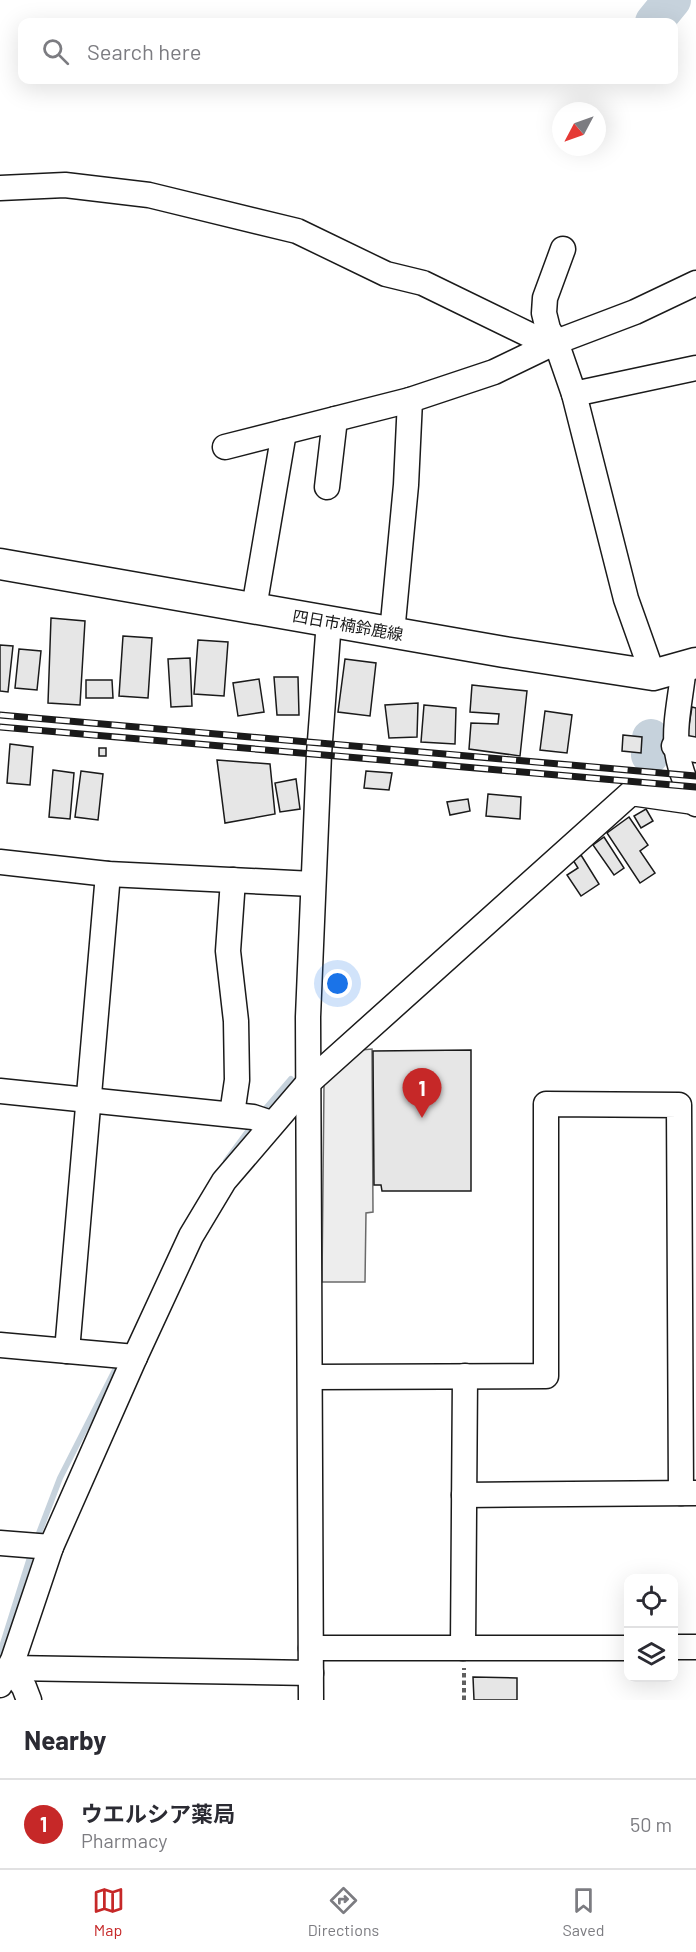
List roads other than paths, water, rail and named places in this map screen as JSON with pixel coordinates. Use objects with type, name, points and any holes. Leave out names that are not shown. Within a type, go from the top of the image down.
[{"type":"main road","name":"四日市楠鈴鹿線","points":[[0,564],[392,633],[653,675],[690,665]]},
{"type":"street","points":[[0,188],[65,185],[149,195],[297,231],[386,274],[423,283],[538,339],[556,342]]},
{"type":"street","points":[[563,249],[545,298],[544,313],[548,329],[556,342],[574,394],[626,599],[653,675]]},
{"type":"street","points":[[225,447],[410,400],[494,372],[556,342],[635,312],[696,283]]},
{"type":"street","points":[[574,394],[696,368]]},
{"type":"street","points":[[392,633],[406,485],[410,400]]},
{"type":"street","points":[[327,487],[334,419]]},
{"type":"street","points":[[254,608],[284,432]]},
{"type":"street","points":[[311,1700],[308,1083],[313,884],[329,621]]},
{"type":"street","points":[[690,665],[685,748],[677,762],[695,803]]},
{"type":"street","points":[[5,1676],[41,1546],[135,1357],[191,1236],[224,1181],[255,1119],[308,1083],[631,793],[695,803]]},
{"type":"street","points":[[0,862],[108,873],[313,884]]},
{"type":"street","points":[[67,1351],[108,873]]},
{"type":"street","points":[[233,880],[228,951],[236,1021],[237,1080],[255,1119]]},
{"type":"street","points":[[0,1091],[255,1119]]},
{"type":"street","points":[[311,1377],[546,1376],[546,1104],[679,1105],[687,1309],[689,1493],[464,1495]]},
{"type":"street","points":[[0,1346],[135,1357]]},
{"type":"street","points":[[464,1658],[465,1376]]},
{"type":"street","points":[[0,1543],[41,1546]]},
{"type":"street","points":[[678,1647],[696,1647]]},
{"type":"street","points":[[311,1648],[464,1658],[624,1648]]},
{"type":"street","points":[[5,1676],[311,1673]]},
{"type":"street","points":[[5,1676],[24,1687],[29,1700]]},
{"type":"waterway","points":[[657,18],[672,0]]},
{"type":"waterway","points":[[650,755],[654,749],[651,738]]},
{"type":"waterway","points":[[262,1113],[291,1079]]},
{"type":"waterway","points":[[226,1161],[254,1123]]},
{"type":"waterway","points":[[36,1541],[60,1478],[120,1360]]},
{"type":"waterway","points":[[0,1653],[32,1551]]},
{"type":"railway","points":[[0,715],[696,776]]},
{"type":"railway","points":[[0,727],[696,787]]},
{"type":"place","name":"ウエルシア薬局","points":[[422,1118]]}]
